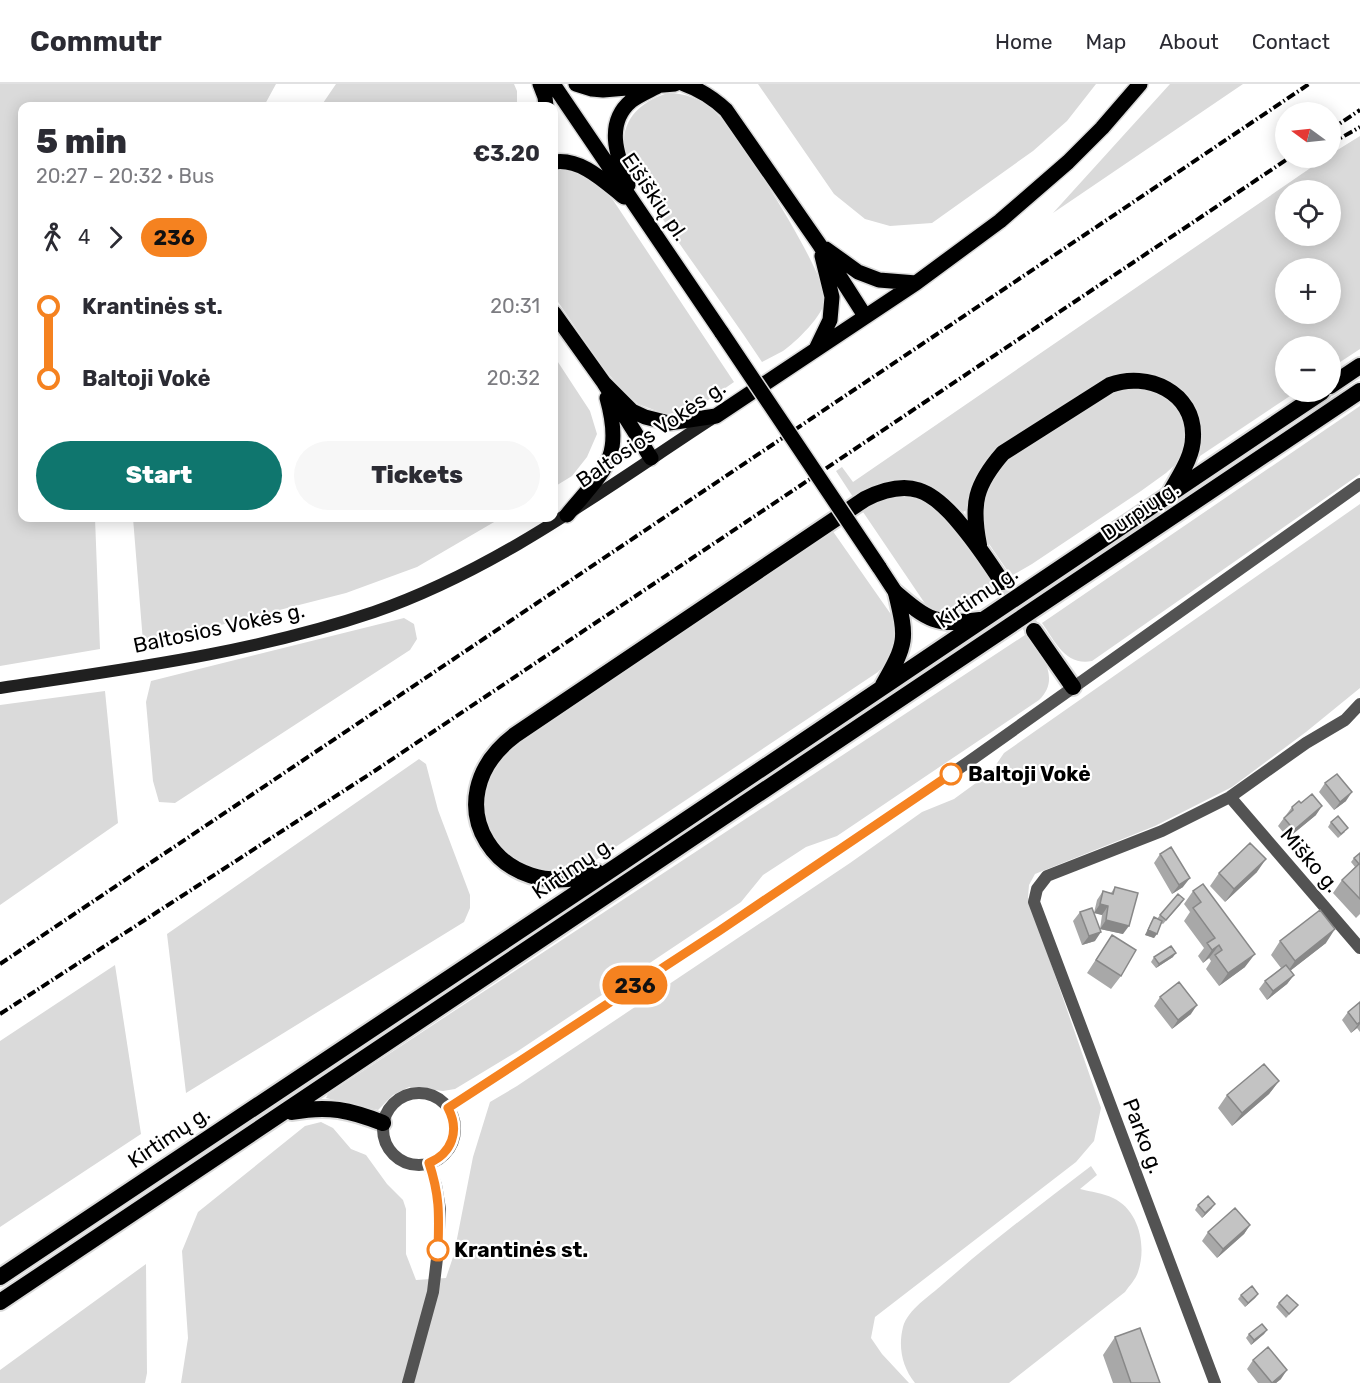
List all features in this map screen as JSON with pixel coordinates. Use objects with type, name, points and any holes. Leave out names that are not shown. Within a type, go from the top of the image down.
[{"type":"highway","points":[[1341,379],[1360,366]]},
{"type":"highway","points":[[979,547],[974,522],[978,491],[992,466],[1003,453],[1110,384],[1123,380],[1152,381],[1166,388],[1186,409],[1193,429],[1191,453],[1170,494]]},
{"type":"highway","name":"Durpių g.","points":[[946,669],[1360,391]]},
{"type":"highway","name":"Durpių g.","points":[[1170,494],[1307,402]]},
{"type":"highway","points":[[620,864],[582,878],[562,880],[529,876],[513,869],[501,860],[484,836],[476,804],[482,774],[489,760],[501,746],[879,492],[894,488],[907,488],[932,496],[945,505],[979,547],[1002,582]]},
{"type":"highway","name":"Kirtimų g.","points":[[0,1277],[1170,494]]},
{"type":"highway","points":[[896,593],[920,613],[937,621],[957,623],[984,619]]},
{"type":"highway","points":[[880,690],[903,646],[903,624],[896,593]]},
{"type":"highway","points":[[1034,631],[1074,687]]},
{"type":"highway","name":"Kirtimų g.","points":[[0,1302],[946,669]]},
{"type":"highway","points":[[282,1114],[314,1108],[328,1108],[357,1113],[383,1124]]},
{"type":"main road","points":[[540,84],[546,102]]},
{"type":"main road","name":"Eišiškių pl.","points":[[553,84],[896,593]]},
{"type":"main road","points":[[576,84],[603,90],[675,84]]},
{"type":"main road","points":[[684,84],[707,94],[726,110],[819,244],[865,316]]},
{"type":"main road","name":"Baltosios Vokės g.","points":[[558,519],[916,283],[1000,221],[1068,162],[1102,128],[1140,84]]},
{"type":"main road","points":[[636,207],[614,140],[622,113],[631,102],[660,85]]},
{"type":"main road","points":[[558,161],[575,164],[587,169],[636,207]]},
{"type":"main road","points":[[819,244],[858,272],[879,280],[916,283]]},
{"type":"main road","points":[[816,349],[830,320],[832,297],[819,244]]},
{"type":"main road","points":[[558,319],[651,458]]},
{"type":"main road","points":[[603,383],[632,411],[645,417],[669,423],[716,416]]},
{"type":"main road","points":[[567,514],[604,471],[614,448],[614,421],[603,383]]},
{"type":"main road","name":"Baltosios Vokės g.","points":[[0,688],[202,657],[298,635],[375,611],[446,582],[553,522]]},
{"type":"street","points":[[448,1108],[719,931],[967,763],[1360,484]]},
{"type":"street","points":[[1230,797],[1306,743],[1345,720],[1360,704]]},
{"type":"street","name":"Parko g.","points":[[1215,1383],[1034,902],[1037,889],[1047,876],[1162,831],[1230,797]]},
{"type":"street","name":"Miško g.","points":[[1230,797],[1360,948]]},
{"type":"street","points":[[412,1093],[425,1093],[438,1098],[448,1108],[454,1122],[453,1141],[438,1160],[415,1165],[400,1160],[385,1142],[383,1124],[389,1107],[399,1098],[412,1093]]},
{"type":"street","points":[[408,1383],[433,1292],[438,1250],[440,1209],[429,1163]]},
{"type":"shaded area","points":[[0,84],[276,84],[266,102],[18,102],[18,522],[95,522],[100,649],[0,666]]},
{"type":"shaded area","points":[[336,84],[514,84],[517,91],[517,102],[324,102]]},
{"type":"shaded area","points":[[758,84],[1096,84],[1067,121],[1033,151],[932,223],[890,226],[865,219],[834,194]]},
{"type":"shaded area","points":[[1170,84],[1243,84],[1053,213]]},
{"type":"shaded area","points":[[668,93],[681,94],[698,100],[714,111],[725,124],[759,172],[796,232],[821,284],[825,299],[824,305],[815,320],[783,351],[762,362],[643,191],[628,163],[624,140],[628,123],[638,109],[652,99]]},
{"type":"shaded area","points":[[1360,136],[1360,349],[1341,361],[1341,336],[1275,336],[1275,402],[1281,402],[1197,458],[1176,387],[1161,376],[1152,373],[1124,373],[1106,378],[994,453],[975,479],[967,510],[963,512],[934,488],[911,480],[887,481],[871,486],[853,497],[836,471],[842,467],[853,482],[1275,192],[1275,246],[1341,246],[1341,180],[1293,180],[1310,168],[1341,168],[1341,148]]},
{"type":"shaded area","points":[[558,168],[576,172],[590,179],[613,200],[734,382],[698,407],[682,413],[665,414],[638,404],[622,390],[601,365],[558,302]]},
{"type":"shaded area","points":[[558,362],[590,411],[597,434],[587,457],[572,476],[558,485]]},
{"type":"shaded area","points":[[1119,386],[1158,390],[1181,410],[1187,436],[1178,462],[1141,491],[1011,576],[987,541],[980,524],[982,497],[1003,464]]},
{"type":"shaded area","points":[[1360,406],[1360,474],[1092,661],[1075,660],[1056,644],[1042,623]]},
{"type":"shaded area","points":[[892,495],[920,498],[943,514],[995,587],[974,604],[955,613],[943,613],[926,605],[861,509]]},
{"type":"shaded area","points":[[1360,504],[1360,688],[1232,787],[1155,826],[1035,874],[1029,885],[1028,897],[1101,1108],[1094,1141],[1076,1162],[875,1317],[871,1338],[882,1354],[909,1383],[181,1383],[188,1338],[182,1251],[198,1212],[305,1126],[321,1122],[333,1128],[351,1149],[366,1155],[387,1184],[403,1200],[406,1209],[406,1254],[416,1280],[446,1278],[454,1254],[473,1157],[490,1102],[850,863],[922,812],[954,799],[991,772],[1004,753]]},
{"type":"shaded area","points":[[133,522],[494,522],[417,567],[346,593],[213,627],[143,642]]},
{"type":"shaded area","points":[[832,530],[897,623],[894,650],[878,672],[584,868],[574,872],[536,871],[502,851],[486,824],[482,797],[503,751]]},
{"type":"shaded area","points":[[404,618],[414,624],[417,639],[410,650],[175,803],[159,802],[153,781],[146,702],[151,681]]},
{"type":"shaded area","points":[[1028,633],[1043,657],[1049,674],[1046,692],[1039,700],[837,836],[806,847],[763,875],[741,902],[518,1051],[455,1089],[443,1091],[409,1087],[393,1095],[378,1110],[326,1098],[328,1094]]},
{"type":"shaded area","points":[[105,691],[118,823],[0,905],[0,705]]},
{"type":"shaded area","points":[[419,759],[426,764],[438,810],[470,895],[470,908],[464,922],[186,1093],[167,934]]},
{"type":"shaded area","points":[[115,965],[141,1134],[0,1227],[0,1041]]},
{"type":"shaded area","points":[[1091,1166],[1097,1175],[1080,1189],[1105,1195],[1122,1204],[1135,1220],[1139,1230],[1141,1262],[1136,1277],[1125,1292],[1009,1383],[915,1383],[904,1364],[901,1349],[903,1327],[910,1314],[979,1253]]},
{"type":"shaded area","points":[[146,1264],[147,1373],[145,1383],[0,1383],[0,1370]]},
{"type":"building","points":[[1337,774],[1352,792],[1340,802],[1325,783]]},
{"type":"building","points":[[1312,794],[1322,806],[1294,830],[1284,818],[1299,801],[1301,803]]},
{"type":"building","points":[[1338,816],[1348,828],[1341,834],[1331,822]]},
{"type":"building","points":[[1250,843],[1266,859],[1234,889],[1219,873]]},
{"type":"building","points":[[1171,847],[1190,878],[1179,885],[1160,854]]},
{"type":"building","points":[[1360,853],[1360,863],[1359,864],[1354,858]]},
{"type":"building","points":[[1360,863],[1360,899],[1342,880]]},
{"type":"building","points":[[1203,884],[1255,954],[1228,973],[1215,955],[1222,950],[1219,945],[1212,950],[1207,943],[1215,938],[1193,908],[1201,902],[1193,891]]},
{"type":"building","points":[[1115,887],[1138,893],[1129,926],[1106,920],[1108,906],[1100,904],[1103,891],[1113,894]]},
{"type":"building","points":[[1178,894],[1184,899],[1166,920],[1160,915]]},
{"type":"building","points":[[1092,908],[1101,932],[1089,936],[1080,912]]},
{"type":"building","points":[[1320,910],[1335,929],[1295,961],[1280,941]]},
{"type":"building","points":[[1154,917],[1162,921],[1157,934],[1148,930]]},
{"type":"building","points":[[1112,935],[1136,950],[1121,976],[1096,960]]},
{"type":"building","points":[[1171,946],[1176,953],[1159,964],[1154,957]]},
{"type":"building","points":[[1286,965],[1294,975],[1273,991],[1265,981]]},
{"type":"building","points":[[1179,982],[1197,1005],[1178,1020],[1160,997]]},
{"type":"building","points":[[1360,1002],[1360,1022],[1357,1024],[1348,1012]]},
{"type":"building","points":[[1264,1064],[1279,1081],[1242,1113],[1227,1095]]},
{"type":"building","points":[[1208,1196],[1215,1204],[1205,1213],[1198,1205]]},
{"type":"building","points":[[1235,1208],[1250,1225],[1223,1249],[1208,1232]]},
{"type":"building","points":[[1252,1286],[1258,1294],[1248,1303],[1241,1295]]},
{"type":"building","points":[[1287,1295],[1298,1305],[1289,1314],[1279,1303]]},
{"type":"building","points":[[1262,1324],[1267,1330],[1254,1340],[1249,1334]]},
{"type":"building","points":[[1140,1328],[1160,1383],[1131,1383],[1115,1337]]},
{"type":"building","points":[[1268,1347],[1287,1370],[1272,1383],[1253,1360]]},
{"type":"tunnel","points":[[1002,582],[1031,627]]},
{"type":"railway","points":[[0,964],[1309,84]]},
{"type":"railway","points":[[1341,123],[1360,110]]},
{"type":"railway","points":[[1341,138],[1360,127]]},
{"type":"railway","points":[[0,1014],[376,770],[1275,167]]},
{"type":"bus line","name":"236","points":[[438,1250],[440,1209],[429,1163],[438,1160],[453,1141],[454,1122],[448,1108],[719,931],[951,774]]},
{"type":"place","name":"Baltoji Vokė","points":[[951,774]]},
{"type":"place","name":"Krantinės st.","points":[[438,1250]]}]
